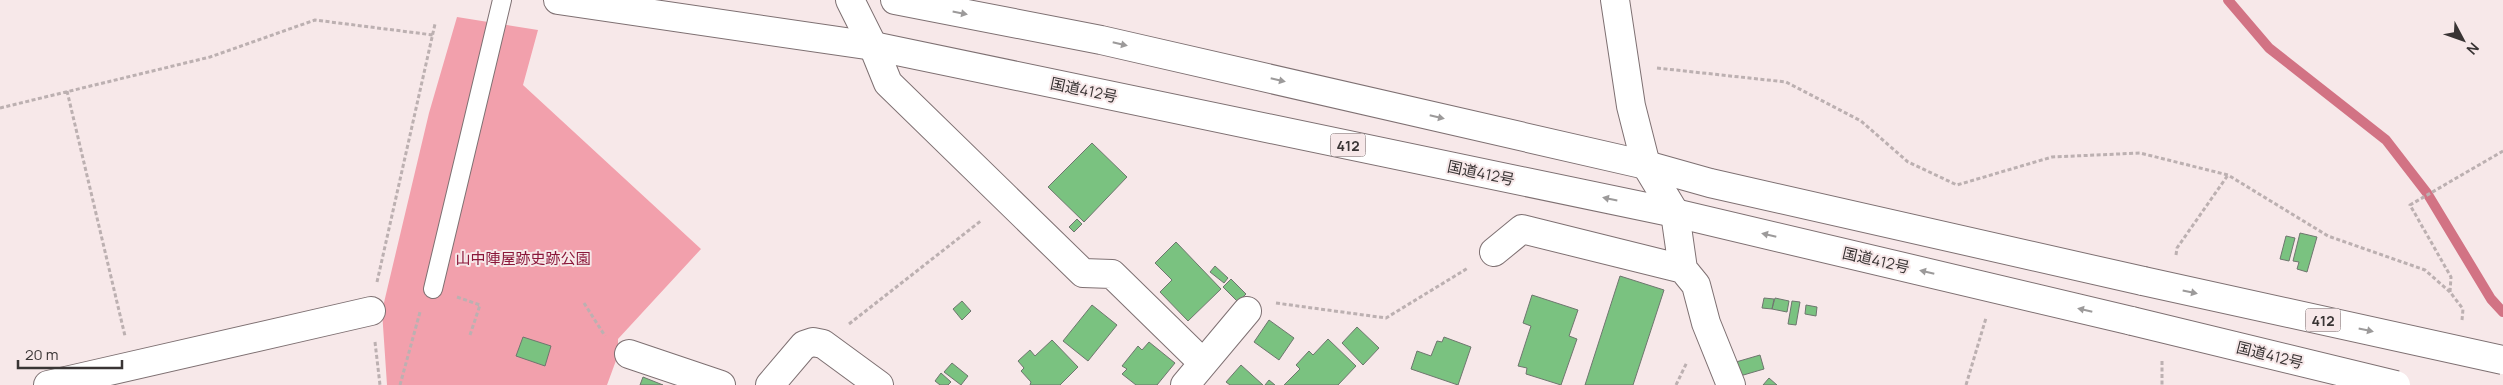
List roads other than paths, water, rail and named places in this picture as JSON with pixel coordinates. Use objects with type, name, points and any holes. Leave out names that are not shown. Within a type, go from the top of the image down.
[{"type":"main road","name":"国道412号","points":[[558,0],[873,46],[1675,213],[2396,385]]},
{"type":"main road","points":[[850,0],[873,46],[888,83],[1083,274],[1112,274],[1202,362]]},
{"type":"main road","name":"412","points":[[895,0],[1101,40],[1646,165],[1719,185],[2503,360]]},
{"type":"main road","points":[[1614,0],[1631,106],[1646,165],[1675,213],[1683,269],[1696,285],[1706,323],[1731,385]]},
{"type":"main road","points":[[1494,252],[1522,229],[1683,269]]},
{"type":"main road","points":[[48,385],[132,364],[371,311]]},
{"type":"main road","points":[[1185,385],[1202,362],[1247,311]]},
{"type":"main road","points":[[770,385],[804,345],[813,342],[823,344],[879,385]]},
{"type":"main road","points":[[629,354],[721,385]]},
{"type":"lane","points":[[433,289],[502,0]]},
{"type":"waterway","points":[[2228,0],[2269,48],[2386,140],[2427,193],[2491,299],[2503,312]]},
{"type":"park label","name":"山中陣屋跡史跡公園","points":[[523,258]]}]
